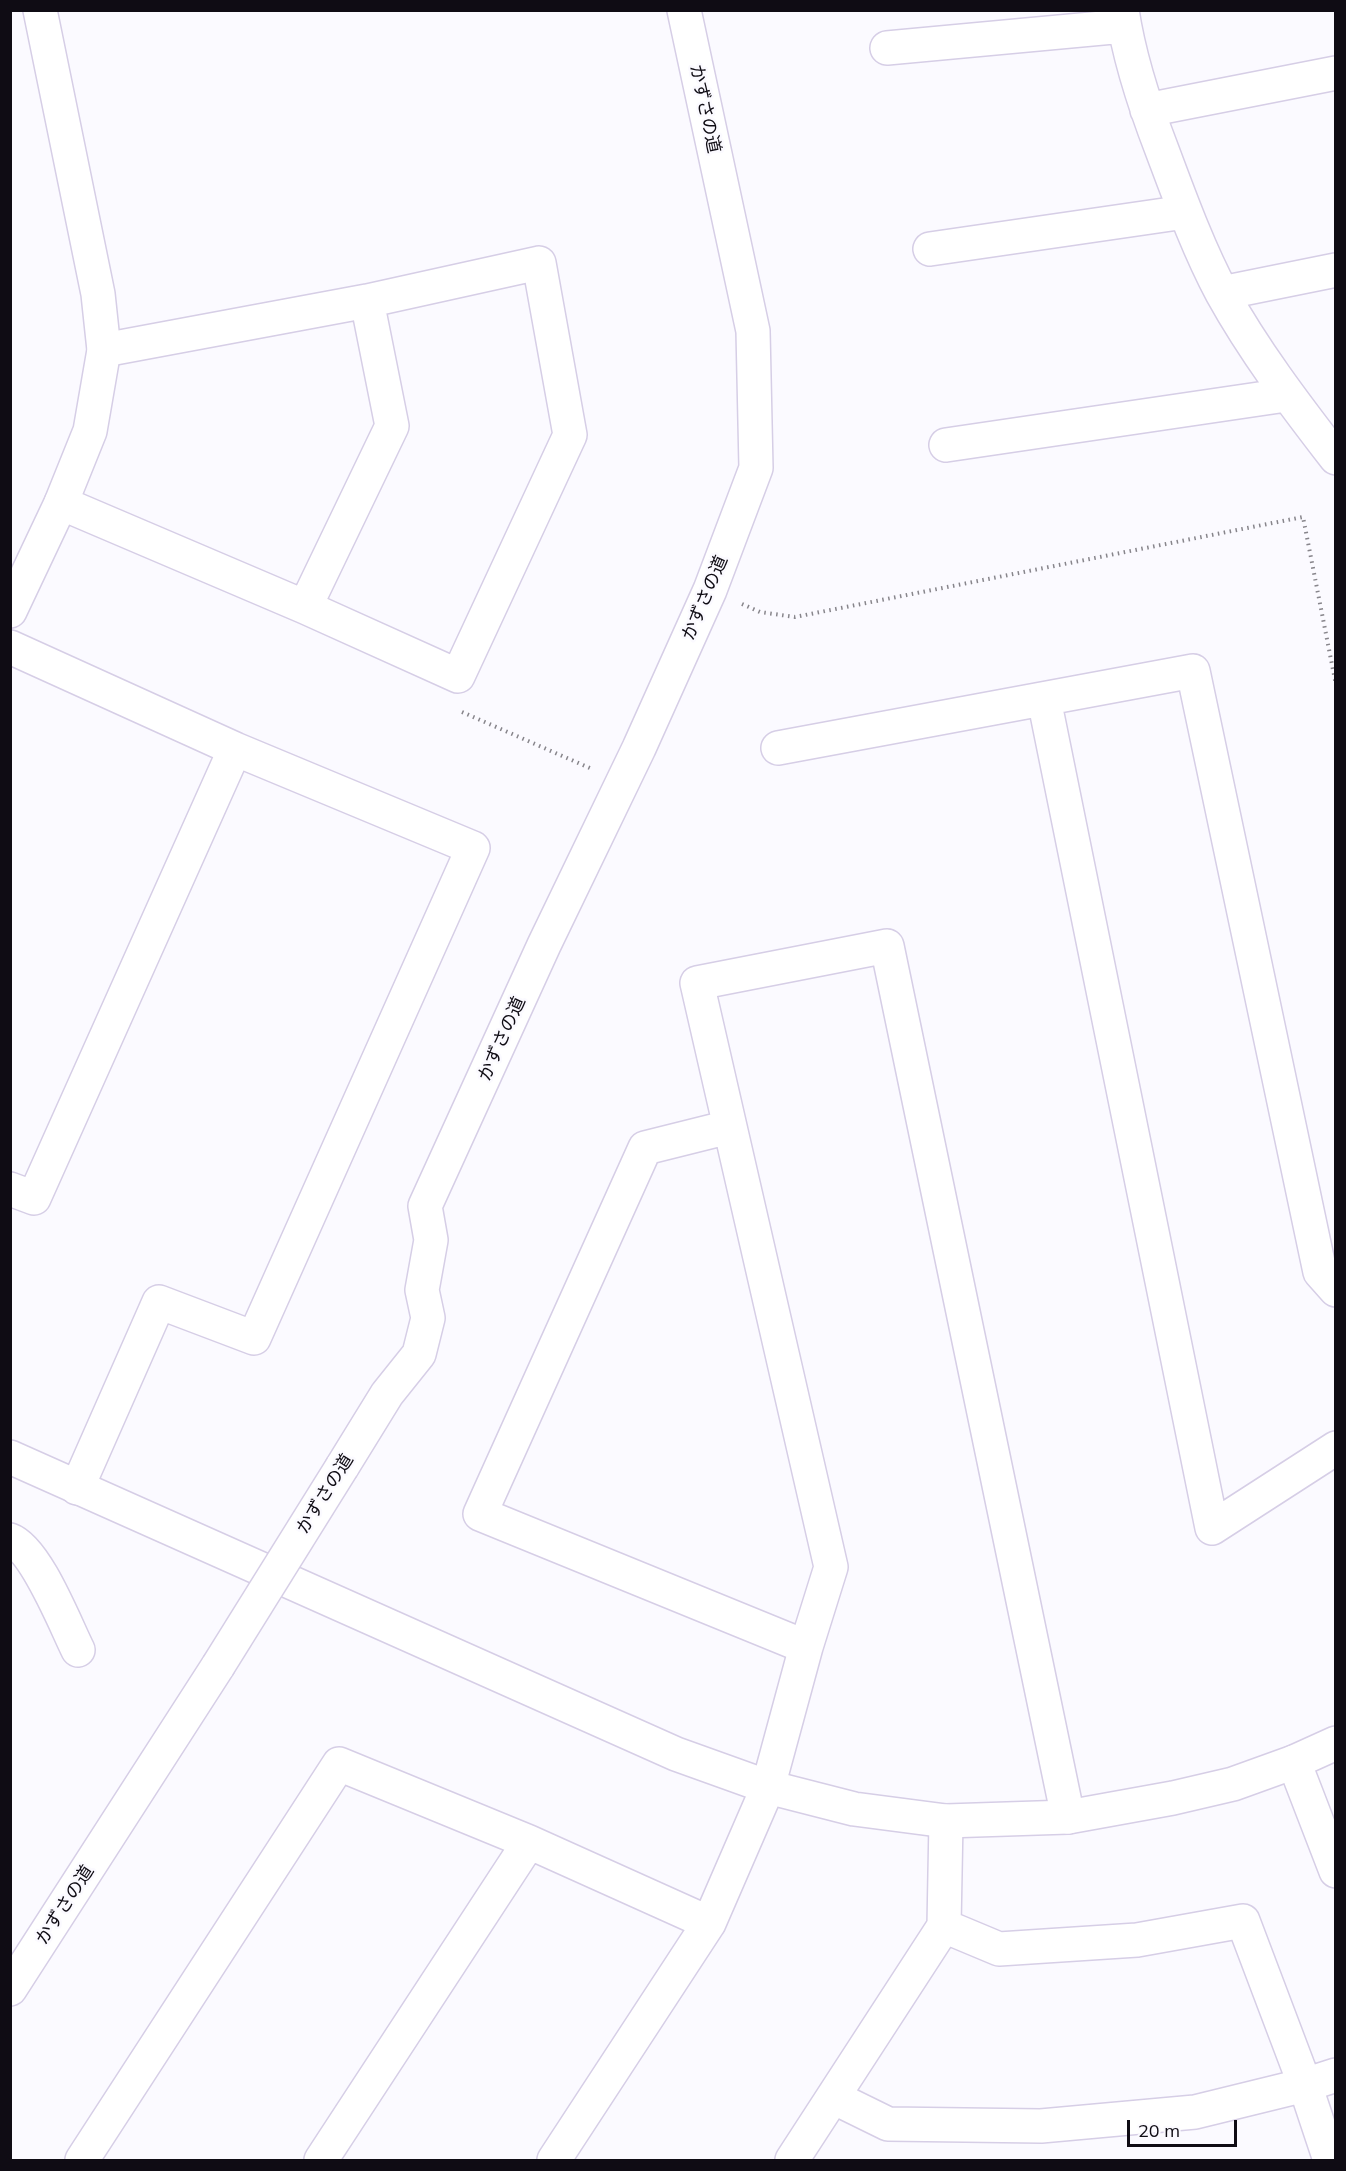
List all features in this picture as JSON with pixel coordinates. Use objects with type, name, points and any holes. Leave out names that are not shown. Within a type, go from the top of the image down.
[{"type":"street","points":[[10,611],[61,503],[90,431],[104,350],[98,294],[40,10]]},
{"type":"street","name":"かずさの道","points":[[10,1989],[218,1666],[387,1394],[419,1354],[428,1318],[422,1290],[431,1240],[425,1206],[544,945],[639,748],[710,590],[756,468],[753,331],[684,10]]},
{"type":"street","points":[[887,48],[1123,18],[1147,110],[1185,212],[1222,293],[1286,395],[1335,458]]},
{"type":"street","points":[[1147,110],[1335,73]]},
{"type":"street","points":[[930,249],[1185,212]]},
{"type":"street","points":[[61,503],[305,607],[458,676],[570,435],[539,263],[367,301],[104,350]]},
{"type":"street","points":[[1222,293],[1335,270]]},
{"type":"street","points":[[305,607],[392,426],[367,301]]},
{"type":"street","points":[[946,445],[1286,395]]},
{"type":"street","points":[[10,646],[235,749],[473,848],[254,1338],[159,1302],[77,1488]]},
{"type":"street","points":[[778,748],[1193,671],[1320,1272],[1335,1290]]},
{"type":"street","points":[[1044,699],[1212,1528],[1335,1448]]},
{"type":"street","points":[[10,1189],[34,1198],[235,749]]},
{"type":"street","points":[[554,2160],[709,1923],[768,1787],[806,1647],[831,1567],[697,983],[887,946],[1068,1816]]},
{"type":"street","points":[[729,1127],[645,1148],[480,1514],[806,1647]]},
{"type":"street","points":[[10,1457],[676,1754],[768,1787],[854,1809],[946,1821],[1068,1816],[1173,1798],[1233,1784],[1294,1762],[1335,1743]]},
{"type":"street","points":[[10,1540],[18,1543],[37,1566],[78,1650]]},
{"type":"street","points":[[1294,1762],[1335,1871]]},
{"type":"street","points":[[82,2160],[339,1764],[529,1842],[709,1923]]},
{"type":"street","points":[[792,2160],[944,1926],[946,1821]]},
{"type":"street","points":[[321,2160],[529,1842]]},
{"type":"street","points":[[944,1926],[999,1949],[1137,1940],[1243,1921],[1305,2085],[1330,2160]]},
{"type":"street","points":[[833,2097],[888,2124],[1041,2126],[1195,2112],[1305,2085],[1335,2075]]},
{"type":"path","points":[[710,590],[760,612],[795,618],[1303,517],[1335,685]]}]
